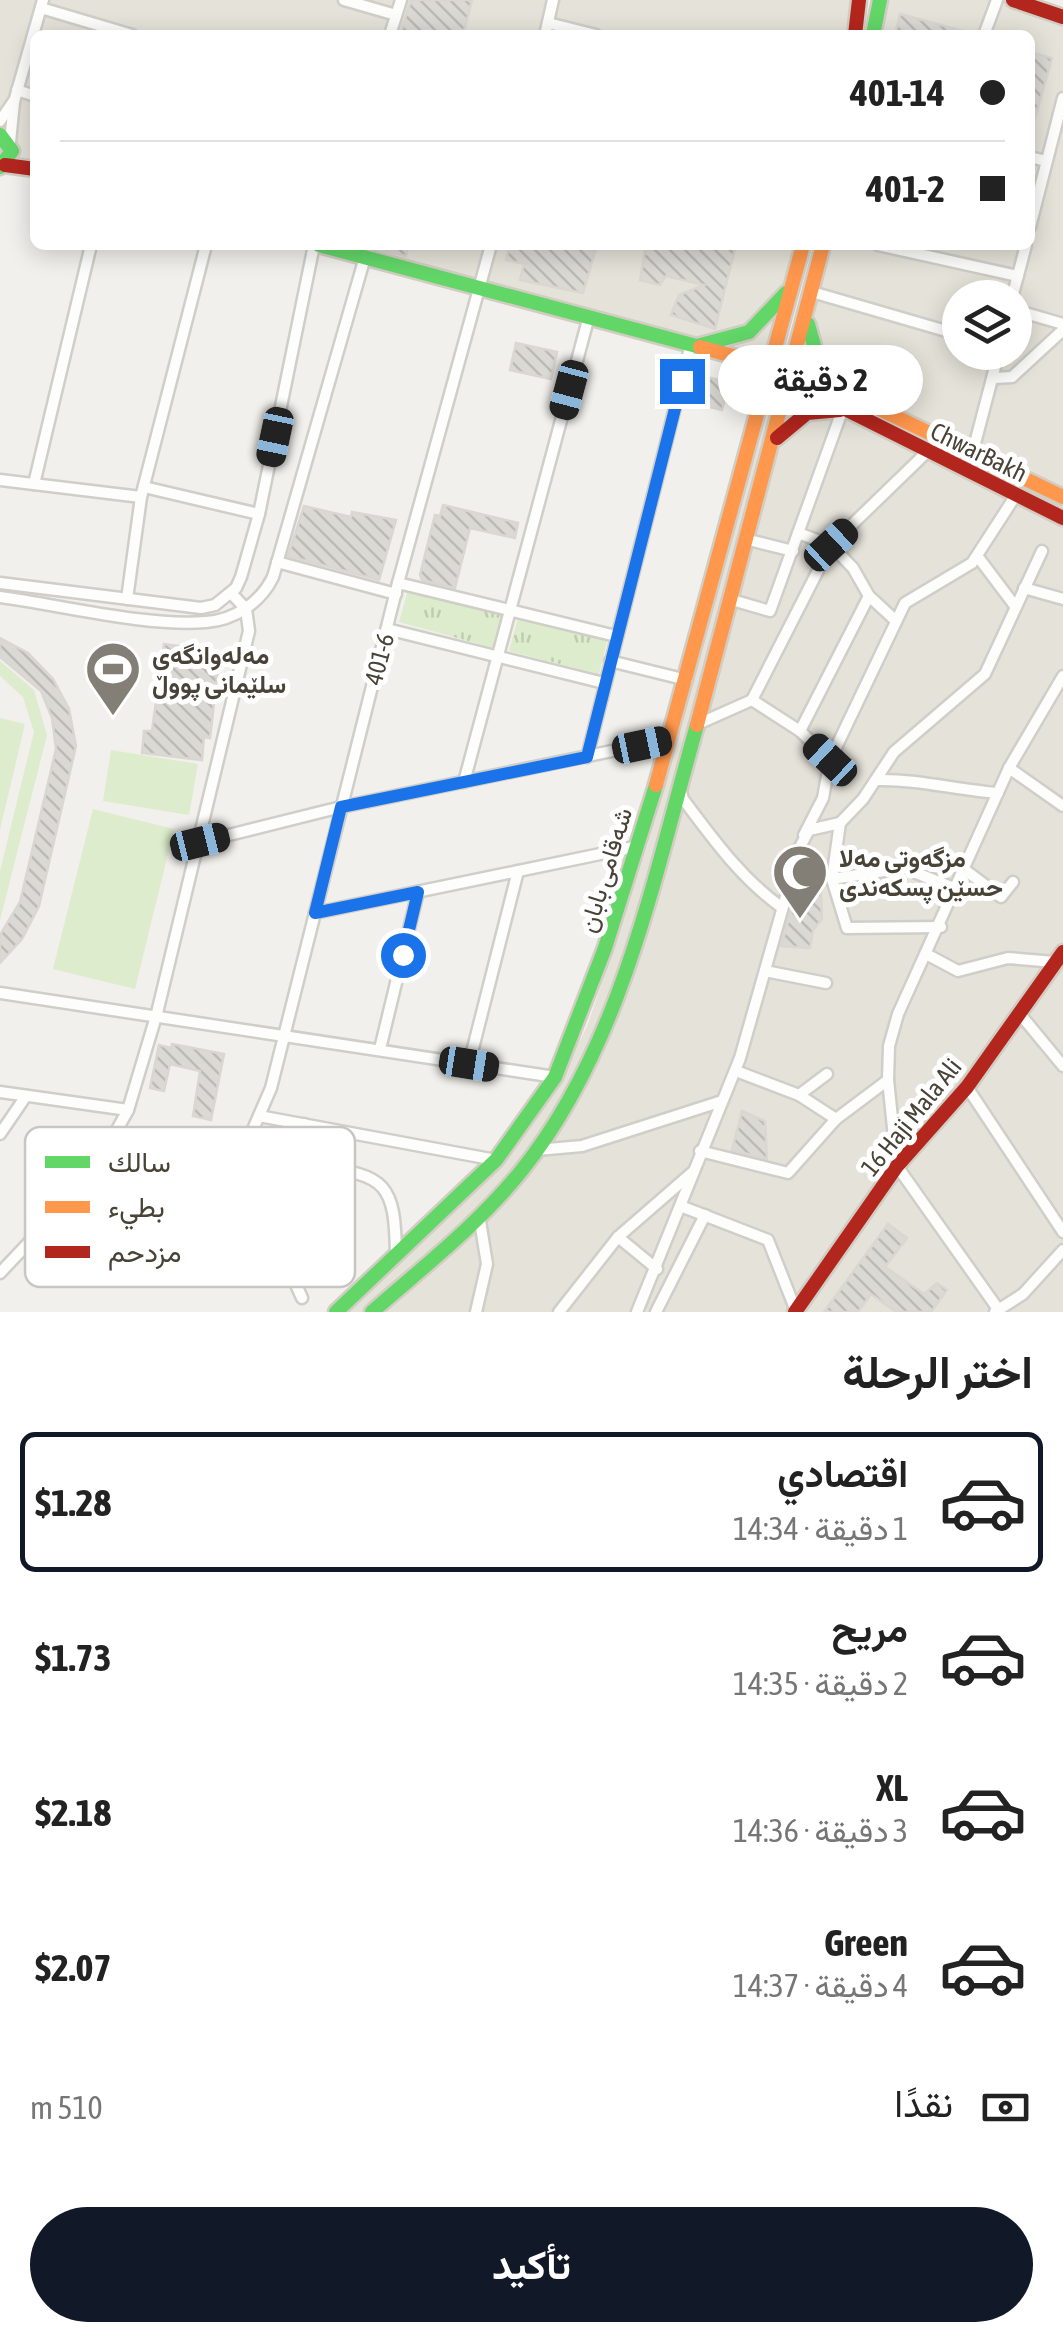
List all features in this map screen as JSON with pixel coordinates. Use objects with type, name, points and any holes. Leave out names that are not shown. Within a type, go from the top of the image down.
[{"type":"main road","points":[[856,30],[859,0]]},
{"type":"main road","points":[[874,30],[880,0]]},
{"type":"main road","points":[[1014,0],[1063,17]]},
{"type":"main road","points":[[7,141],[30,157]]},
{"type":"main road","points":[[2,170],[12,157],[7,141]]},
{"type":"main road","points":[[2,170],[30,170]]},
{"type":"main road","points":[[339,250],[773,367],[794,368],[1063,498]]},
{"type":"main road","name":"شەقامی بابان","points":[[336,1312],[496,1160],[554,1077],[605,948],[670,739],[802,250]]},
{"type":"main road","name":"شەقامی بابان","points":[[372,1312],[478,1214],[537,1150],[608,1026],[750,540],[822,250]]},
{"type":"main road","points":[[694,345],[750,335],[766,322],[794,281]]},
{"type":"main road","points":[[807,316],[811,346],[846,392]]},
{"type":"main road","name":"ChwarBakh","points":[[773,367],[789,384],[1063,518]]},
{"type":"main road","points":[[774,441],[806,413],[841,410]]},
{"type":"main road","name":"16 Haji Mala Ali","points":[[795,1311],[897,1166],[966,1087],[1059,957]]},
{"type":"street","points":[[344,0],[396,15]]},
{"type":"street","points":[[392,30],[401,0]]},
{"type":"street","points":[[546,29],[553,0]]},
{"type":"street","points":[[986,30],[998,0]]},
{"type":"street","points":[[35,30],[42,4],[117,30]]},
{"type":"street","points":[[7,141],[30,46]]},
{"type":"street","points":[[16,96],[30,96]]},
{"type":"street","points":[[0,122],[16,96]]},
{"type":"street","points":[[1035,206],[1063,98]]},
{"type":"street","points":[[1035,158],[1046,161]]},
{"type":"street","points":[[34,484],[90,250]]},
{"type":"street","points":[[127,600],[143,492],[205,250]]},
{"type":"street","points":[[0,583],[201,608],[216,605],[231,592],[241,577],[259,514],[323,250]]},
{"type":"street","name":"401-6","points":[[255,1127],[285,1033],[397,589],[490,250]]},
{"type":"street","points":[[917,250],[1018,276]]},
{"type":"street","points":[[1017,280],[1025,250]]},
{"type":"street","points":[[0,597],[207,622],[246,609],[269,585],[277,562],[365,257]]},
{"type":"street","points":[[812,292],[942,329]]},
{"type":"street","points":[[464,782],[589,316]]},
{"type":"street","points":[[994,378],[1012,377],[1063,327],[1032,316]]},
{"type":"street","points":[[587,757],[694,345]]},
{"type":"street","points":[[973,452],[996,370]]},
{"type":"street","points":[[732,600],[770,611],[841,410]]},
{"type":"street","points":[[698,724],[752,700],[831,545],[928,451]]},
{"type":"street","points":[[0,480],[143,492],[259,514]]},
{"type":"street","points":[[637,1312],[684,1207],[719,1102],[736,1071],[800,846],[823,798],[830,760],[905,602],[978,557],[1016,495]]},
{"type":"street","points":[[798,533],[831,545],[854,568],[869,596],[895,620]]},
{"type":"street","points":[[750,540],[793,551]]},
{"type":"street","points":[[941,927],[847,928],[832,879],[840,823],[877,780],[894,752],[985,674],[1042,551]]},
{"type":"street","points":[[978,557],[1015,606]]},
{"type":"street","points":[[277,562],[616,636]]},
{"type":"street","points":[[1024,588],[1063,599]]},
{"type":"street","points":[[119,1127],[128,1110],[158,1014],[249,631],[246,609],[231,592]]},
{"type":"street","points":[[800,731],[869,596]]},
{"type":"street","points":[[387,629],[604,683]]},
{"type":"street","points":[[610,661],[687,680]]},
{"type":"street","points":[[1063,676],[1009,768],[893,1030],[888,1080],[897,1166],[997,1311],[1023,1294],[1063,1250]]},
{"type":"street","points":[[752,700],[800,731],[830,760]]},
{"type":"street","points":[[200,842],[341,807],[670,739]]},
{"type":"street","points":[[1009,768],[1063,806]]},
{"type":"street","points":[[877,780],[913,779],[952,790],[998,793]]},
{"type":"street","points":[[680,785],[683,799],[748,884],[782,908]]},
{"type":"street","points":[[800,846],[809,830],[840,823]]},
{"type":"street","points":[[315,913],[634,848]]},
{"type":"street","points":[[832,879],[881,875],[904,868],[956,889]]},
{"type":"street","points":[[965,870],[1001,896],[1013,882]]},
{"type":"street","points":[[469,1064],[518,871]]},
{"type":"street","points":[[380,1049],[418,892]]},
{"type":"street","points":[[928,955],[958,972],[1008,958],[1059,957]]},
{"type":"street","points":[[765,972],[826,983]]},
{"type":"street","points":[[0,993],[285,1033],[554,1077]]},
{"type":"street","points":[[1020,1014],[1062,1064]]},
{"type":"street","points":[[736,1071],[799,1095],[836,1119]]},
{"type":"street","points":[[799,1095],[827,1074]]},
{"type":"street","points":[[700,1151],[788,1172],[836,1119],[888,1080]]},
{"type":"street","points":[[966,1087],[1063,1232]]},
{"type":"street","points":[[0,1092],[128,1110]]},
{"type":"street","points":[[0,1134],[26,1096]]},
{"type":"street","points":[[537,1150],[582,1146],[719,1102]]},
{"type":"street","points":[[259,1116],[320,1127]]},
{"type":"street","points":[[355,1134],[496,1160]]},
{"type":"street","points":[[559,1312],[618,1237],[695,1170]]},
{"type":"street","points":[[355,1175],[375,1179],[394,1200],[396,1255]]},
{"type":"street","points":[[684,1207],[768,1240],[795,1311]]},
{"type":"street","points":[[476,1312],[487,1264],[478,1214]]},
{"type":"street","points":[[656,1312],[705,1215]]},
{"type":"street","points":[[618,1237],[657,1269]]},
{"type":"street","points":[[0,1273],[25,1246]]},
{"type":"street","points":[[297,1287],[302,1298]]},
{"type":"street","points":[[1009,1303],[1018,1312]]},
{"type":"shaded area","points":[[0,0],[865,0],[857,30],[30,30],[30,167],[0,159]]},
{"type":"shaded area","points":[[880,0],[991,0],[1063,25],[1063,497],[786,363],[842,411],[1063,518],[1063,1312],[348,1312],[505,1155],[559,1079],[587,1027],[647,847],[782,360],[339,250],[807,250],[786,348],[820,250],[1035,250],[1035,30],[873,30]]},
{"type":"green space","points":[[408,590],[503,615],[494,648],[399,622]]},
{"type":"green space","points":[[518,618],[607,641],[599,674],[509,651]]},
{"type":"green space","points":[[0,661],[34,690],[47,735],[0,920],[0,871],[34,732],[23,697],[0,676]]},
{"type":"green space","points":[[0,718],[25,724],[0,830]]},
{"type":"green space","points":[[111,750],[198,764],[189,815],[103,801]]},
{"type":"green space","points":[[93,809],[174,829],[135,989],[53,969]]},
{"type":"building","points":[[411,0],[472,0],[464,30],[402,30]]},
{"type":"building","points":[[900,14],[960,30],[896,30]]},
{"type":"building","points":[[1035,53],[1052,58],[1035,118]]},
{"type":"building","points":[[379,250],[407,250],[406,256]]},
{"type":"building","points":[[509,250],[596,250],[583,293],[520,280],[524,264],[506,260]]},
{"type":"building","points":[[645,250],[735,250],[715,329],[671,315],[679,295],[704,285],[666,276],[660,285],[640,280]]},
{"type":"building","points":[[516,343],[557,352],[551,379],[510,370]]},
{"type":"building","points":[[696,374],[729,383],[722,410],[689,402]]},
{"type":"building","points":[[443,505],[518,523],[515,538],[470,528],[455,588],[422,580],[420,575],[435,515],[440,516]]},
{"type":"building","points":[[304,506],[351,517],[352,512],[396,520],[379,580],[288,556]]},
{"type":"building","points":[[0,638],[28,653],[53,679],[69,709],[76,746],[39,906],[22,939],[0,963],[0,935],[20,902],[56,749],[52,718],[41,691],[0,657]]},
{"type":"building","points":[[164,644],[220,652],[210,738],[204,737],[202,760],[142,753],[144,731],[152,731]]},
{"type":"building","points":[[797,890],[821,892],[822,919],[813,930],[810,948],[781,946]]},
{"type":"building","points":[[172,1044],[224,1054],[211,1120],[193,1116],[200,1071],[170,1064],[164,1091],[150,1088],[159,1045],[171,1048]]},
{"type":"building","points":[[742,1111],[765,1121],[767,1159],[732,1150]]},
{"type":"building","points":[[888,1224],[907,1238],[885,1267],[924,1294],[937,1283],[947,1290],[931,1312],[896,1312],[871,1294],[858,1312],[824,1312]]},
{"type":"traffic: fast","points":[[874,30],[880,0]]},
{"type":"traffic: fast","points":[[0,135],[12,151],[0,167]]},
{"type":"traffic: fast","points":[[338,250],[700,347]]},
{"type":"traffic: fast","points":[[697,346],[749,332],[786,293]]},
{"type":"traffic: fast","points":[[808,324],[816,353],[846,392]]},
{"type":"traffic: fast","points":[[372,1312],[505,1190],[556,1121],[585,1069],[631,957],[697,725]]},
{"type":"traffic: fast","points":[[336,1312],[496,1160],[555,1077],[605,948],[656,785]]},
{"type":"traffic: slow","points":[[656,785],[802,250]]},
{"type":"traffic: slow","points":[[697,725],[822,250]]},
{"type":"traffic: slow","points":[[700,347],[773,367],[794,368],[1063,497]]},
{"type":"traffic: jam","points":[[856,30],[859,0]]},
{"type":"traffic: jam","points":[[1013,0],[1063,17]]},
{"type":"traffic: jam","points":[[5,165],[30,168]]},
{"type":"traffic: jam","points":[[783,378],[1063,518]]},
{"type":"traffic: jam","points":[[777,438],[807,413],[840,410]]},
{"type":"traffic: jam","points":[[795,1312],[897,1166],[967,1087],[1063,952]]},
{"type":"place","name":"مەلەوانگەی سلێمانی پووڵ","points":[[113,718]]},
{"type":"place","name":"مزگەوتی مەلا حسێن پسکەندی","points":[[800,921]]},
{"type":"route","points":[[403,955],[418,892],[315,913],[341,807],[587,757],[682,381]]}]
